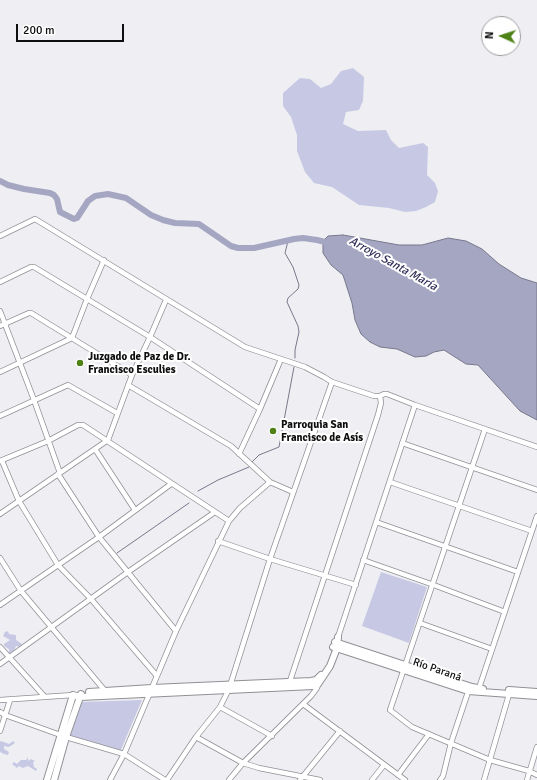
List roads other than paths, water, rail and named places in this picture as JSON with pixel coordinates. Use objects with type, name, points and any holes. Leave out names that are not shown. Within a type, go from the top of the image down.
[{"type":"street","points":[[0,236],[35,220],[104,260],[166,300],[245,347],[312,369],[332,382],[364,393],[380,396],[387,394],[537,447]]},
{"type":"street","points":[[0,372],[72,338],[104,260]]},
{"type":"street","points":[[0,282],[31,267],[34,267],[150,337],[260,409]]},
{"type":"street","points":[[0,514],[108,440],[132,375],[166,300]]},
{"type":"street","points":[[0,311],[34,400],[59,474],[99,537],[176,631]]},
{"type":"street","points":[[0,326],[31,313],[132,375]]},
{"type":"street","points":[[239,454],[281,359]]},
{"type":"street","points":[[0,712],[63,736],[124,754],[166,780],[220,707],[229,687],[270,559],[332,382]]},
{"type":"street","points":[[0,416],[68,385],[117,414]]},
{"type":"street","points":[[128,385],[231,446],[270,482],[293,492]]},
{"type":"street","points":[[288,684],[378,414],[380,396]]},
{"type":"street","points":[[229,780],[303,704],[317,688],[330,666],[363,560],[415,405]]},
{"type":"street","points":[[157,676],[91,599],[58,565],[19,502],[1,461],[48,441],[78,425],[83,425],[108,440],[171,484],[229,520]]},
{"type":"street","points":[[485,429],[390,710],[412,727],[490,760],[537,775]]},
{"type":"street","points":[[402,443],[537,490]]},
{"type":"street","points":[[95,449],[135,510]]},
{"type":"street","points":[[110,780],[124,754],[176,631],[229,520],[240,508],[270,482]]},
{"type":"street","points":[[390,482],[532,531]]},
{"type":"street","points":[[0,605],[99,537],[171,484]]},
{"type":"street","points":[[0,664],[128,572],[215,512]]},
{"type":"street","points":[[478,690],[537,516]]},
{"type":"street","points":[[376,522],[445,545],[518,572]]},
{"type":"street","points":[[218,541],[270,559],[324,574],[356,585]]},
{"type":"street","points":[[0,558],[21,591],[107,693]]},
{"type":"street","points":[[363,560],[505,612]]},
{"type":"street","points":[[420,623],[492,649]]},
{"type":"street","points":[[0,700],[151,690],[288,684],[311,681],[320,677],[336,643]]},
{"type":"street","name":"Río Paraná","points":[[336,643],[469,689],[509,692],[537,692]]},
{"type":"street","points":[[0,647],[44,696]]},
{"type":"street","points":[[288,684],[313,686],[318,684]]},
{"type":"street","points":[[440,780],[443,776],[451,743],[469,689]]},
{"type":"street","points":[[484,780],[509,692]]},
{"type":"street","name":"Río Paraná","points":[[509,692],[537,696]]},
{"type":"street","points":[[47,780],[78,695]]},
{"type":"street","points":[[0,731],[10,700]]},
{"type":"street","points":[[303,704],[405,780]]},
{"type":"street","points":[[220,707],[272,736]]},
{"type":"street","points":[[301,778],[340,731]]},
{"type":"street","points":[[398,775],[429,734]]},
{"type":"street","points":[[54,780],[63,736]]},
{"type":"street","points":[[196,738],[244,763],[301,778],[320,780]]},
{"type":"street","points":[[527,780],[537,747]]},
{"type":"street","points":[[372,780],[384,765]]},
{"type":"water","points":[[343,235],[399,245],[422,245],[448,238],[466,241],[482,249],[499,264],[521,278],[537,283],[537,420],[520,411],[478,365],[466,364],[444,350],[434,352],[426,356],[415,357],[397,349],[380,347],[370,342],[361,334],[355,320],[352,303],[343,275],[331,265],[323,253],[323,241],[328,236]]},
{"type":"waterway","name":"Arroyo Santa María","points":[[0,181],[8,185],[54,195],[57,199],[60,212],[74,219],[77,218],[88,201],[95,196],[108,194],[126,198],[151,215],[163,220],[175,223],[199,224],[231,246],[238,248],[254,248],[303,238],[329,243]]},
{"type":"waterway","points":[[288,241],[285,253],[293,267],[299,285],[298,289],[288,298],[287,302],[298,326],[299,332],[295,350],[295,358]]},
{"type":"waterway","points":[[252,462],[259,455],[279,447],[294,367]]},
{"type":"waterway","points":[[198,491],[218,480],[249,467]]},
{"type":"waterway","points":[[117,553],[189,503]]},
{"type":"place","name":"Juzgado de Paz de Dr. Francisco Esculies","points":[[80,363]]},
{"type":"place","name":"Parroquia San Francisco de Asís","points":[[273,431]]}]
